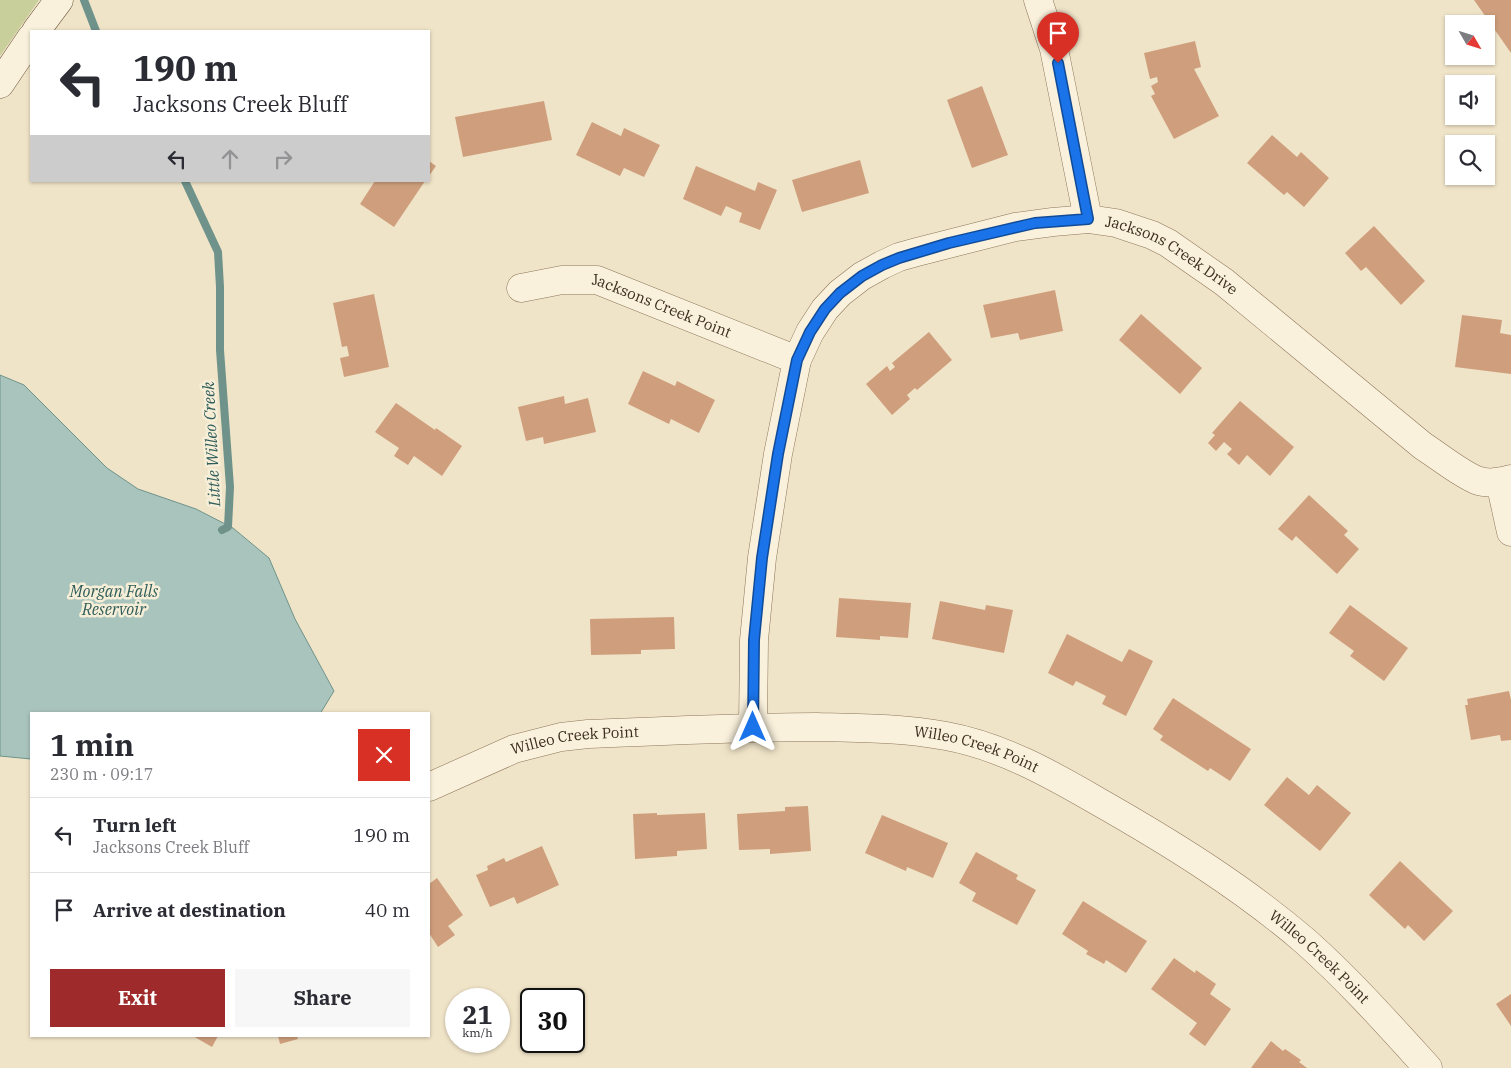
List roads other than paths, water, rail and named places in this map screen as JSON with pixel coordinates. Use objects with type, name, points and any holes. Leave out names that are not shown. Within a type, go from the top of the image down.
[{"type":"street","points":[[1038,0],[1054,49],[1088,219]]},
{"type":"street","points":[[37,30],[56,4]]},
{"type":"street","points":[[0,84],[30,39]]},
{"type":"street","name":"Jacksons Creek Drive","points":[[753,727],[754,640],[762,558],[778,454],[797,360],[810,332],[825,309],[840,293],[862,276],[882,265],[917,252],[1035,223],[1088,219],[1133,228],[1152,235],[1168,243],[1224,282],[1423,446],[1478,480],[1505,481]]},
{"type":"street","name":"Jacksons Creek Point","points":[[521,288],[562,280],[597,280],[797,360]]},
{"type":"street","points":[[1505,481],[1511,532]]},
{"type":"street","name":"Willeo Creek Point","points":[[430,788],[514,749],[561,737],[753,727],[887,728],[914,730],[983,745],[1048,773],[1171,844],[1230,883],[1306,942],[1365,999],[1428,1068]]},
{"type":"water","name":"Morgan Falls Reservoir","points":[[0,375],[24,385],[107,468],[138,489],[196,509],[233,528],[269,558],[295,619],[334,691],[321,712],[30,712],[30,759],[0,756]]},
{"type":"waterway","name":"Little Willeo Creek","points":[[84,0],[96,30]]},
{"type":"waterway","name":"Little Willeo Creek","points":[[185,182],[218,252],[220,350],[230,487],[228,527],[222,530]]}]
